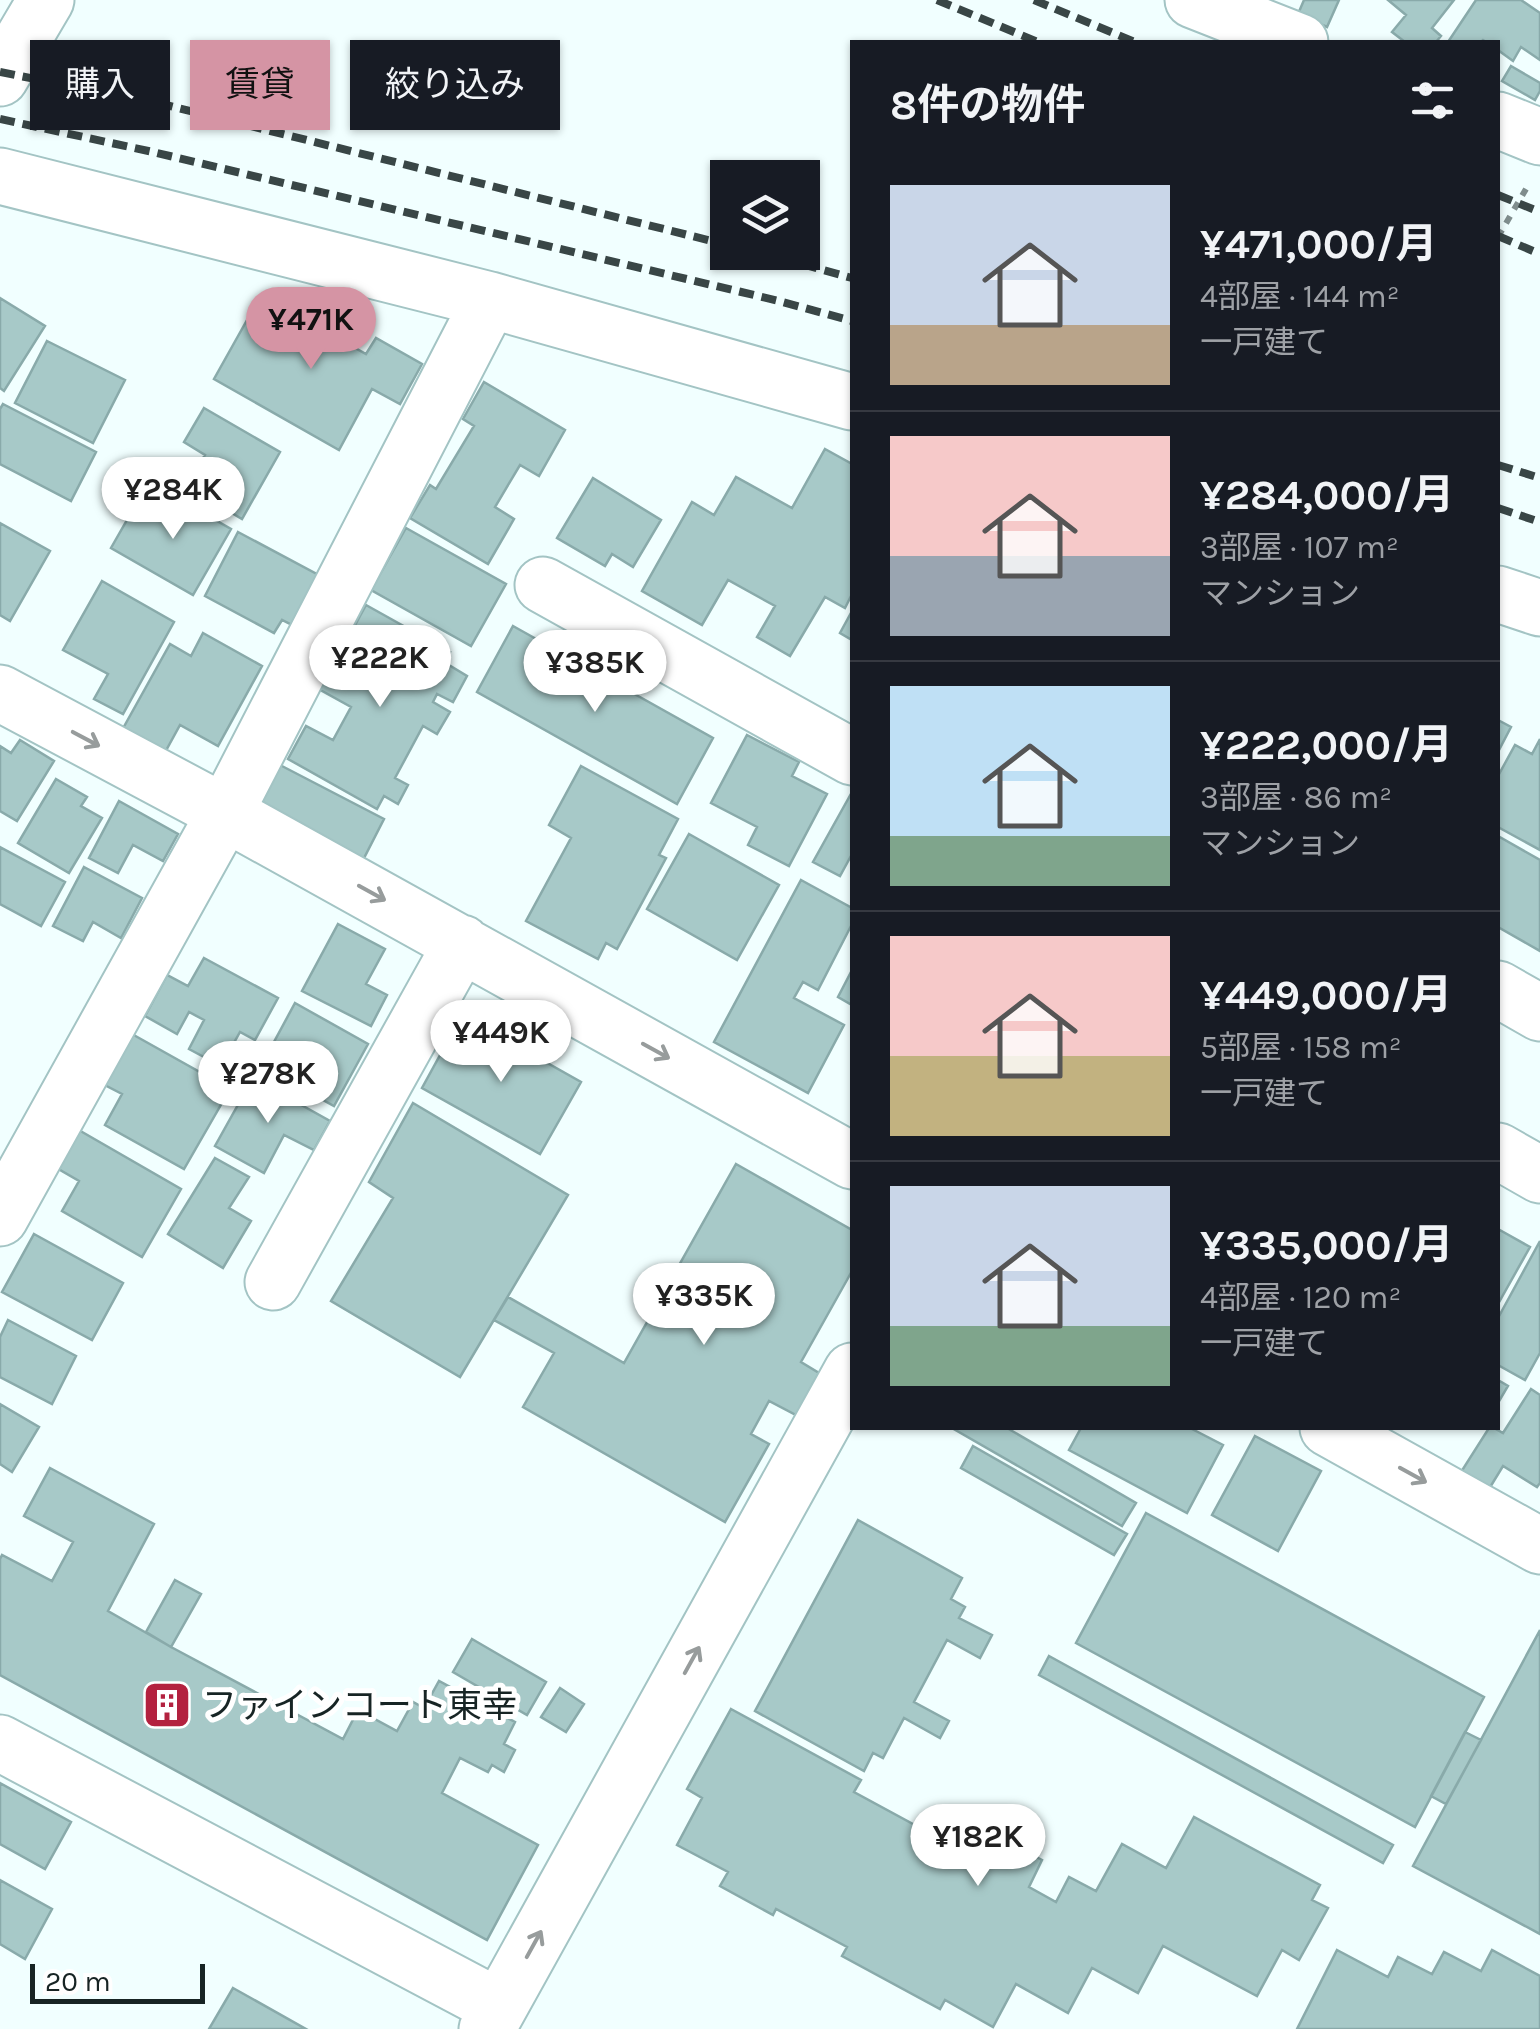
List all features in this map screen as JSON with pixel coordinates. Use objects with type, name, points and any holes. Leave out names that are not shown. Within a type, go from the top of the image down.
[{"type":"street","points":[[0,78],[46,0]]},
{"type":"street","points":[[1192,0],[1295,40]]},
{"type":"street","points":[[1500,122],[1536,159]]},
{"type":"street","points":[[0,176],[490,300],[850,401]]},
{"type":"street","points":[[0,1218],[225,813],[490,300]]},
{"type":"street","points":[[544,586],[850,757]]},
{"type":"street","points":[[1500,595],[1540,608]]},
{"type":"street","points":[[0,693],[462,943],[850,1160]]},
{"type":"street","points":[[273,1282],[462,943]]},
{"type":"street","points":[[1500,990],[1540,1013]]},
{"type":"street","points":[[1500,1152],[1540,1174]]},
{"type":"street","points":[[0,1743],[493,2018],[850,1375]]},
{"type":"street","points":[[1332,1430],[1540,1546]]},
{"type":"path","points":[[1500,233],[1536,159]]},
{"type":"building","points":[[1304,0],[1339,0],[1327,27],[1298,14]]},
{"type":"building","points":[[1388,0],[1454,0],[1432,28],[1441,36],[1438,40],[1402,40],[1392,32],[1406,15]]},
{"type":"building","points":[[1476,0],[1521,0],[1540,13],[1540,60],[1521,47],[1513,61],[1500,51],[1500,40],[1449,40]]},
{"type":"building","points":[[1511,66],[1540,83],[1535,100],[1502,81]]},
{"type":"building","points":[[261,295],[366,354],[376,338],[422,364],[400,404],[372,389],[339,450],[214,379]]},
{"type":"building","points":[[0,298],[45,326],[4,391],[0,388]]},
{"type":"building","points":[[47,341],[125,380],[93,443],[15,403]]},
{"type":"building","points":[[484,382],[565,430],[539,476],[520,465],[495,507],[514,519],[488,564],[410,518],[430,485],[436,489],[474,426],[463,419]]},
{"type":"building","points":[[3,404],[96,452],[71,501],[0,464]]},
{"type":"building","points":[[204,408],[280,452],[242,519],[186,486],[205,455],[184,442]]},
{"type":"building","points":[[825,449],[850,463],[850,598],[845,608],[825,597],[790,656],[757,637],[775,606],[728,580],[702,625],[642,591],[692,502],[714,515],[736,477],[792,508]]},
{"type":"building","points":[[593,478],[661,520],[633,567],[612,554],[605,566],[557,538]]},
{"type":"building","points":[[168,493],[231,529],[193,595],[111,548],[135,506],[154,516]]},
{"type":"building","points":[[0,523],[50,551],[10,621],[0,615]]},
{"type":"building","points":[[406,528],[506,584],[471,646],[371,590]]},
{"type":"building","points":[[238,532],[328,580],[302,630],[282,620],[274,633],[205,596]]},
{"type":"building","points":[[102,581],[174,622],[123,714],[94,699],[108,674],[63,650]]},
{"type":"building","points":[[366,605],[450,652],[444,662],[467,676],[453,702],[437,694],[433,702],[450,712],[437,734],[423,726],[395,778],[408,785],[398,804],[384,796],[377,809],[288,759],[306,726],[333,740],[351,707],[315,687],[332,656],[370,677],[379,659],[347,640]]},
{"type":"building","points":[[850,615],[850,639],[840,633]]},
{"type":"building","points":[[513,626],[713,738],[677,804],[477,692]]},
{"type":"building","points":[[203,633],[262,666],[218,746],[180,725],[163,756],[121,732],[170,644],[191,656]]},
{"type":"building","points":[[1500,721],[1511,727],[1500,748]]},
{"type":"building","points":[[747,735],[799,762],[792,776],[827,794],[789,866],[748,845],[757,827],[711,803]]},
{"type":"building","points":[[1540,739],[1540,850],[1500,828],[1500,772],[1515,745],[1532,754]]},
{"type":"building","points":[[20,740],[54,761],[17,821],[0,811],[0,746],[11,753]]},
{"type":"building","points":[[280,765],[384,819],[363,860],[260,806]]},
{"type":"building","points":[[581,766],[678,819],[659,855],[666,858],[617,949],[606,943],[598,959],[526,921],[571,838],[549,825]]},
{"type":"building","points":[[56,779],[87,797],[81,806],[102,818],[69,873],[18,843]]},
{"type":"building","points":[[850,796],[850,858],[840,876],[813,862]]},
{"type":"building","points":[[119,801],[178,834],[163,861],[133,845],[118,873],[89,858]]},
{"type":"building","points":[[689,834],[779,885],[737,960],[647,909]]},
{"type":"building","points":[[1500,837],[1540,860],[1540,951],[1500,928]]},
{"type":"building","points":[[0,847],[65,882],[41,926],[0,904]]},
{"type":"building","points":[[84,867],[142,898],[121,938],[93,922],[83,941],[53,926]]},
{"type":"building","points":[[801,880],[850,907],[850,928],[818,990],[803,982],[794,998],[844,1025],[808,1093],[714,1042]]},
{"type":"building","points":[[338,924],[385,949],[366,984],[387,995],[371,1026],[302,991]]},
{"type":"building","points":[[204,958],[278,998],[255,1040],[240,1032],[221,1066],[189,1049],[204,1020],[189,1012],[177,1034],[145,1016],[167,975],[188,986]]},
{"type":"building","points":[[850,974],[850,1004],[838,997]]},
{"type":"building","points":[[295,1003],[368,1044],[334,1106],[261,1066]]},
{"type":"building","points":[[462,1015],[581,1082],[540,1154],[422,1088]]},
{"type":"building","points":[[123,1029],[230,1089],[184,1169],[105,1125],[122,1094],[95,1080]]},
{"type":"building","points":[[253,1078],[330,1121],[314,1150],[284,1135],[264,1173],[215,1146]]},
{"type":"building","points":[[413,1103],[568,1195],[460,1377],[331,1301],[393,1198],[369,1182]]},
{"type":"building","points":[[77,1129],[181,1189],[142,1257],[62,1211],[79,1181],[55,1167]]},
{"type":"building","points":[[215,1158],[249,1177],[229,1208],[251,1221],[223,1268],[168,1234]]},
{"type":"building","points":[[736,1164],[850,1229],[850,1275],[801,1362],[819,1373],[796,1415],[769,1401],[751,1434],[769,1444],[725,1522],[523,1407],[554,1353],[494,1320],[508,1297],[624,1363]]},
{"type":"building","points":[[1500,1230],[1530,1247],[1500,1300]]},
{"type":"building","points":[[34,1234],[123,1283],[92,1340],[2,1292]]},
{"type":"building","points":[[1540,1241],[1540,1353],[1525,1380],[1500,1366],[1500,1314]]},
{"type":"building","points":[[8,1320],[76,1356],[52,1404],[0,1377],[0,1337]]},
{"type":"building","points":[[1500,1381],[1508,1386],[1500,1400]]},
{"type":"building","points":[[1531,1389],[1540,1395],[1537,1487],[1503,1466],[1489,1489],[1461,1472],[1488,1430],[1503,1433]]},
{"type":"building","points":[[0,1404],[39,1427],[12,1472],[0,1464]]},
{"type":"building","points":[[955,1430],[1010,1430],[1136,1503],[1122,1526]]},
{"type":"building","points":[[1080,1430],[1194,1430],[1223,1445],[1187,1513],[1069,1450]]},
{"type":"building","points":[[1255,1436],[1321,1471],[1278,1551],[1212,1515]]},
{"type":"building","points":[[973,1446],[1127,1534],[1114,1555],[961,1468]]},
{"type":"building","name":"ファインコート東幸","points":[[50,1468],[154,1524],[108,1611],[171,1647],[343,1739],[358,1710],[397,1731],[413,1702],[424,1708],[439,1681],[515,1722],[504,1744],[515,1750],[504,1772],[492,1765],[488,1772],[460,1758],[442,1793],[538,1845],[487,1940],[0,1675],[2,1555],[52,1581],[73,1542],[24,1516]]},
{"type":"building","points":[[1146,1513],[1484,1697],[1415,1827],[1076,1643]]},
{"type":"building","points":[[858,1520],[962,1578],[951,1599],[965,1607],[959,1618],[992,1635],[980,1658],[947,1640],[914,1702],[949,1721],[940,1738],[904,1718],[883,1758],[873,1753],[864,1771],[755,1711]]},
{"type":"building","points":[[175,1580],[201,1594],[171,1647],[146,1632]]},
{"type":"building","points":[[1540,1630],[1540,1934],[1413,1866]]},
{"type":"building","points":[[472,1639],[546,1682],[527,1715],[453,1672]]},
{"type":"building","points":[[1049,1656],[1393,1845],[1383,1863],[1039,1675]]},
{"type":"building","points":[[560,1688],[584,1704],[566,1732],[541,1717]]},
{"type":"building","points":[[731,1709],[861,1780],[854,1792],[985,1863],[999,1837],[1042,1860],[1029,1887],[1056,1902],[1069,1877],[1096,1891],[1122,1844],[1166,1868],[1194,1817],[1320,1885],[1312,1900],[1328,1908],[1299,1960],[1282,1950],[1257,1996],[1163,1946],[1138,1993],[1092,1968],[1068,2013],[1016,1984],[993,2027],[945,2000],[940,2009],[842,1956],[847,1947],[776,1909],[773,1915],[720,1886],[728,1872],[677,1845],[702,1798],[687,1789]]},
{"type":"building","points":[[1465,1732],[1481,1740],[1446,1804],[1431,1796]]},
{"type":"building","points":[[0,1783],[71,1822],[45,1869],[0,1844]]},
{"type":"building","points":[[0,1880],[52,1909],[25,1959],[0,1944]]},
{"type":"building","points":[[1337,1950],[1388,1977],[1398,1957],[1432,1974],[1444,1952],[1481,1971],[1492,1950],[1540,1976],[1540,2029],[1297,2029]]},
{"type":"building","points":[[1337,1950],[1388,1977],[1398,1957],[1432,1974],[1444,1952],[1481,1971],[1492,1950],[1540,1976],[1540,2029],[1297,2029]]},
{"type":"building","points":[[233,1988],[306,2029],[209,2029]]},
{"type":"railway","points":[[937,0],[1033,40]]},
{"type":"railway","points":[[1034,0],[1130,40]]},
{"type":"railway","points":[[0,72],[162,104],[710,241]]},
{"type":"railway","points":[[0,119],[153,152],[850,320]]},
{"type":"railway","points":[[1500,196],[1540,212]]},
{"type":"railway","points":[[1500,237],[1540,254]]},
{"type":"railway","points":[[820,269],[850,277]]},
{"type":"railway","points":[[1500,466],[1540,478]]},
{"type":"railway","points":[[1500,509],[1540,522]]},
{"type":"place","name":"ファインコート東幸","points":[[167,1705]]}]
